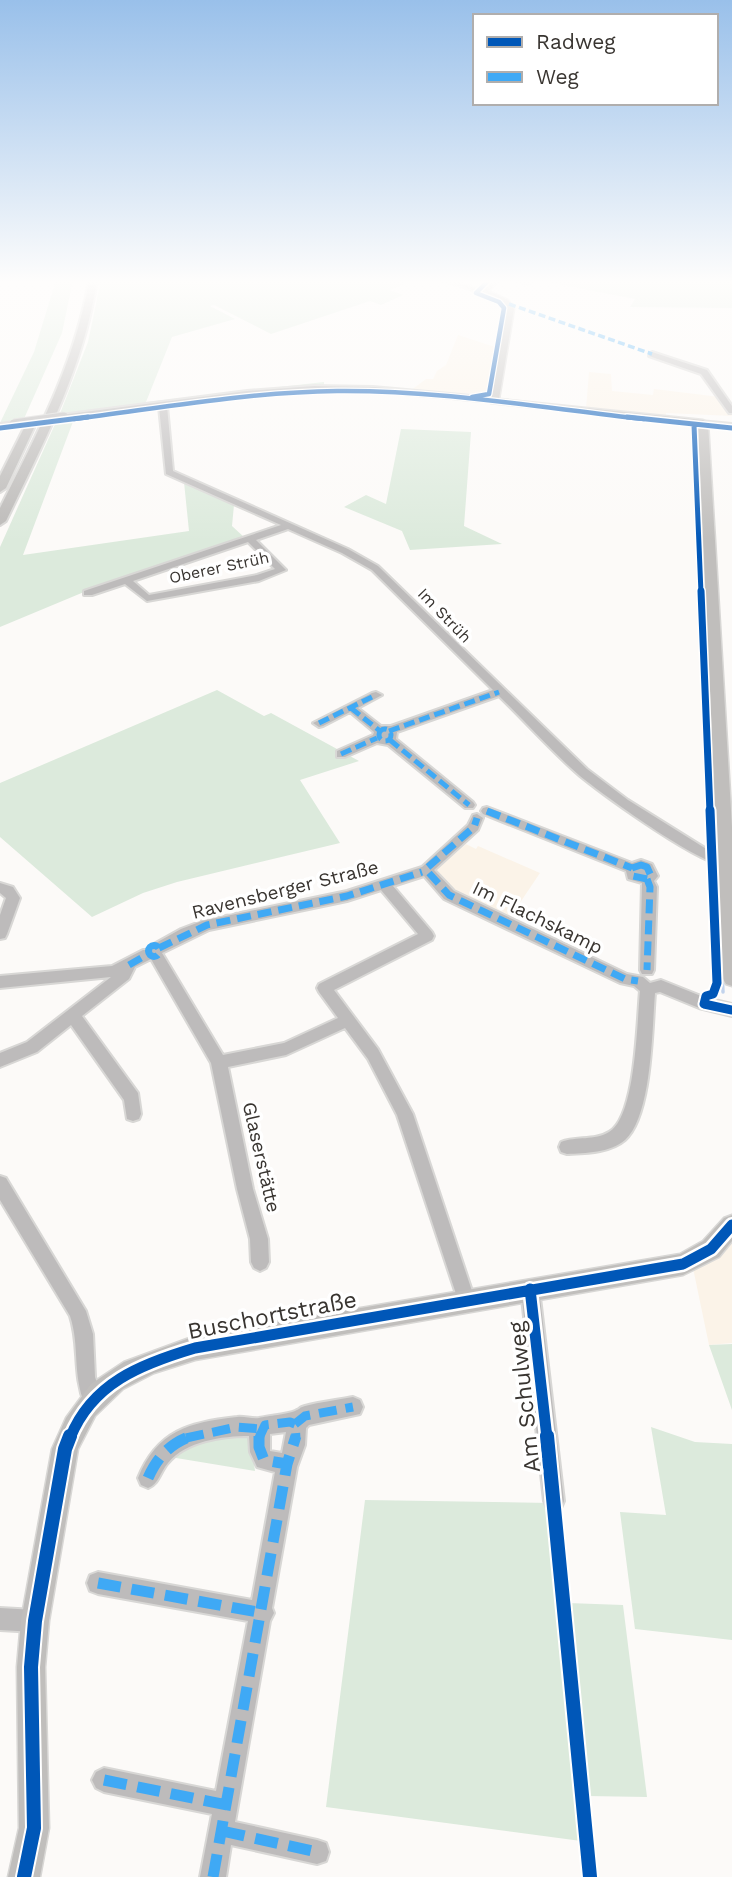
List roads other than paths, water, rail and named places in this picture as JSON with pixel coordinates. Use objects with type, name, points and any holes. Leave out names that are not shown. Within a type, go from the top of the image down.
[{"type":"highway","points":[[0,522],[71,368]]},
{"type":"highway","points":[[0,488],[39,407]]},
{"type":"main road","points":[[496,368],[489,400],[703,423],[732,979]]},
{"type":"main road","name":"Buschortstraße","points":[[24,1877],[34,1828],[31,1667],[35,1621],[65,1448],[73,1426],[92,1398],[110,1382],[131,1370],[195,1348],[683,1264],[711,1249],[732,1225]]},
{"type":"street","points":[[691,368],[704,372],[732,411]]},
{"type":"street","points":[[0,426],[163,404],[314,388],[373,389],[489,400]]},
{"type":"street","name":"Im Strüh","points":[[163,404],[169,472],[345,551],[375,568],[499,692],[603,788],[703,853],[726,863]]},
{"type":"street","points":[[703,423],[732,426]]},
{"type":"street","name":"Oberer Strüh","points":[[88,593],[288,526]]},
{"type":"street","name":"Oberer Strüh","points":[[126,580],[147,598],[259,578],[281,570],[250,539]]},
{"type":"street","points":[[341,754],[499,692]]},
{"type":"street","points":[[320,723],[376,695]]},
{"type":"street","points":[[351,708],[469,805],[468,814],[482,815],[632,869],[641,865],[647,867],[651,876],[648,879],[649,982],[635,1108],[627,1127],[610,1140],[566,1147]]},
{"type":"street","name":"Ravensberger Straße","points":[[0,982],[114,971],[186,933],[207,925],[347,896],[384,885],[426,870],[474,827],[482,815]]},
{"type":"street","name":"Im Flachskamp","points":[[426,870],[449,895],[625,979],[649,982],[704,1004],[732,1010]]},
{"type":"street","points":[[384,885],[427,936],[324,988],[373,1054],[405,1115],[466,1300]]},
{"type":"street","points":[[0,888],[8,890],[12,898],[0,934]]},
{"type":"street","name":"Glaserstätte","points":[[154,952],[219,1062],[259,1239],[260,1262]]},
{"type":"street","points":[[0,1060],[32,1047],[124,975],[129,965]]},
{"type":"street","points":[[73,1015],[132,1098],[133,1114]]},
{"type":"street","points":[[219,1062],[286,1049],[348,1020]]},
{"type":"street","points":[[0,1184],[77,1311],[85,1329],[85,1382],[92,1398]]},
{"type":"street","name":"Am Schulweg","points":[[530,1289],[554,1500]]},
{"type":"street","points":[[287,1464],[264,1460],[260,1455],[259,1436],[265,1425],[295,1424],[305,1416],[353,1407]]},
{"type":"street","points":[[214,1877],[263,1613],[287,1464],[294,1454],[295,1424]]},
{"type":"street","points":[[148,1478],[162,1454],[176,1441],[192,1433],[251,1425],[261,1429]]},
{"type":"street","points":[[98,1583],[263,1613]]},
{"type":"street","points":[[0,1619],[35,1621]]},
{"type":"street","points":[[104,1780],[227,1805]]},
{"type":"street","points":[[222,1831],[317,1852]]},
{"type":"waterway","points":[[699,453],[700,464]]},
{"type":"waterway","points":[[700,467],[701,497]]},
{"type":"waterway","points":[[703,534],[705,586]]},
{"type":"waterway","points":[[705,590],[708,638]]},
{"type":"waterway","points":[[717,872],[723,992]]}]
